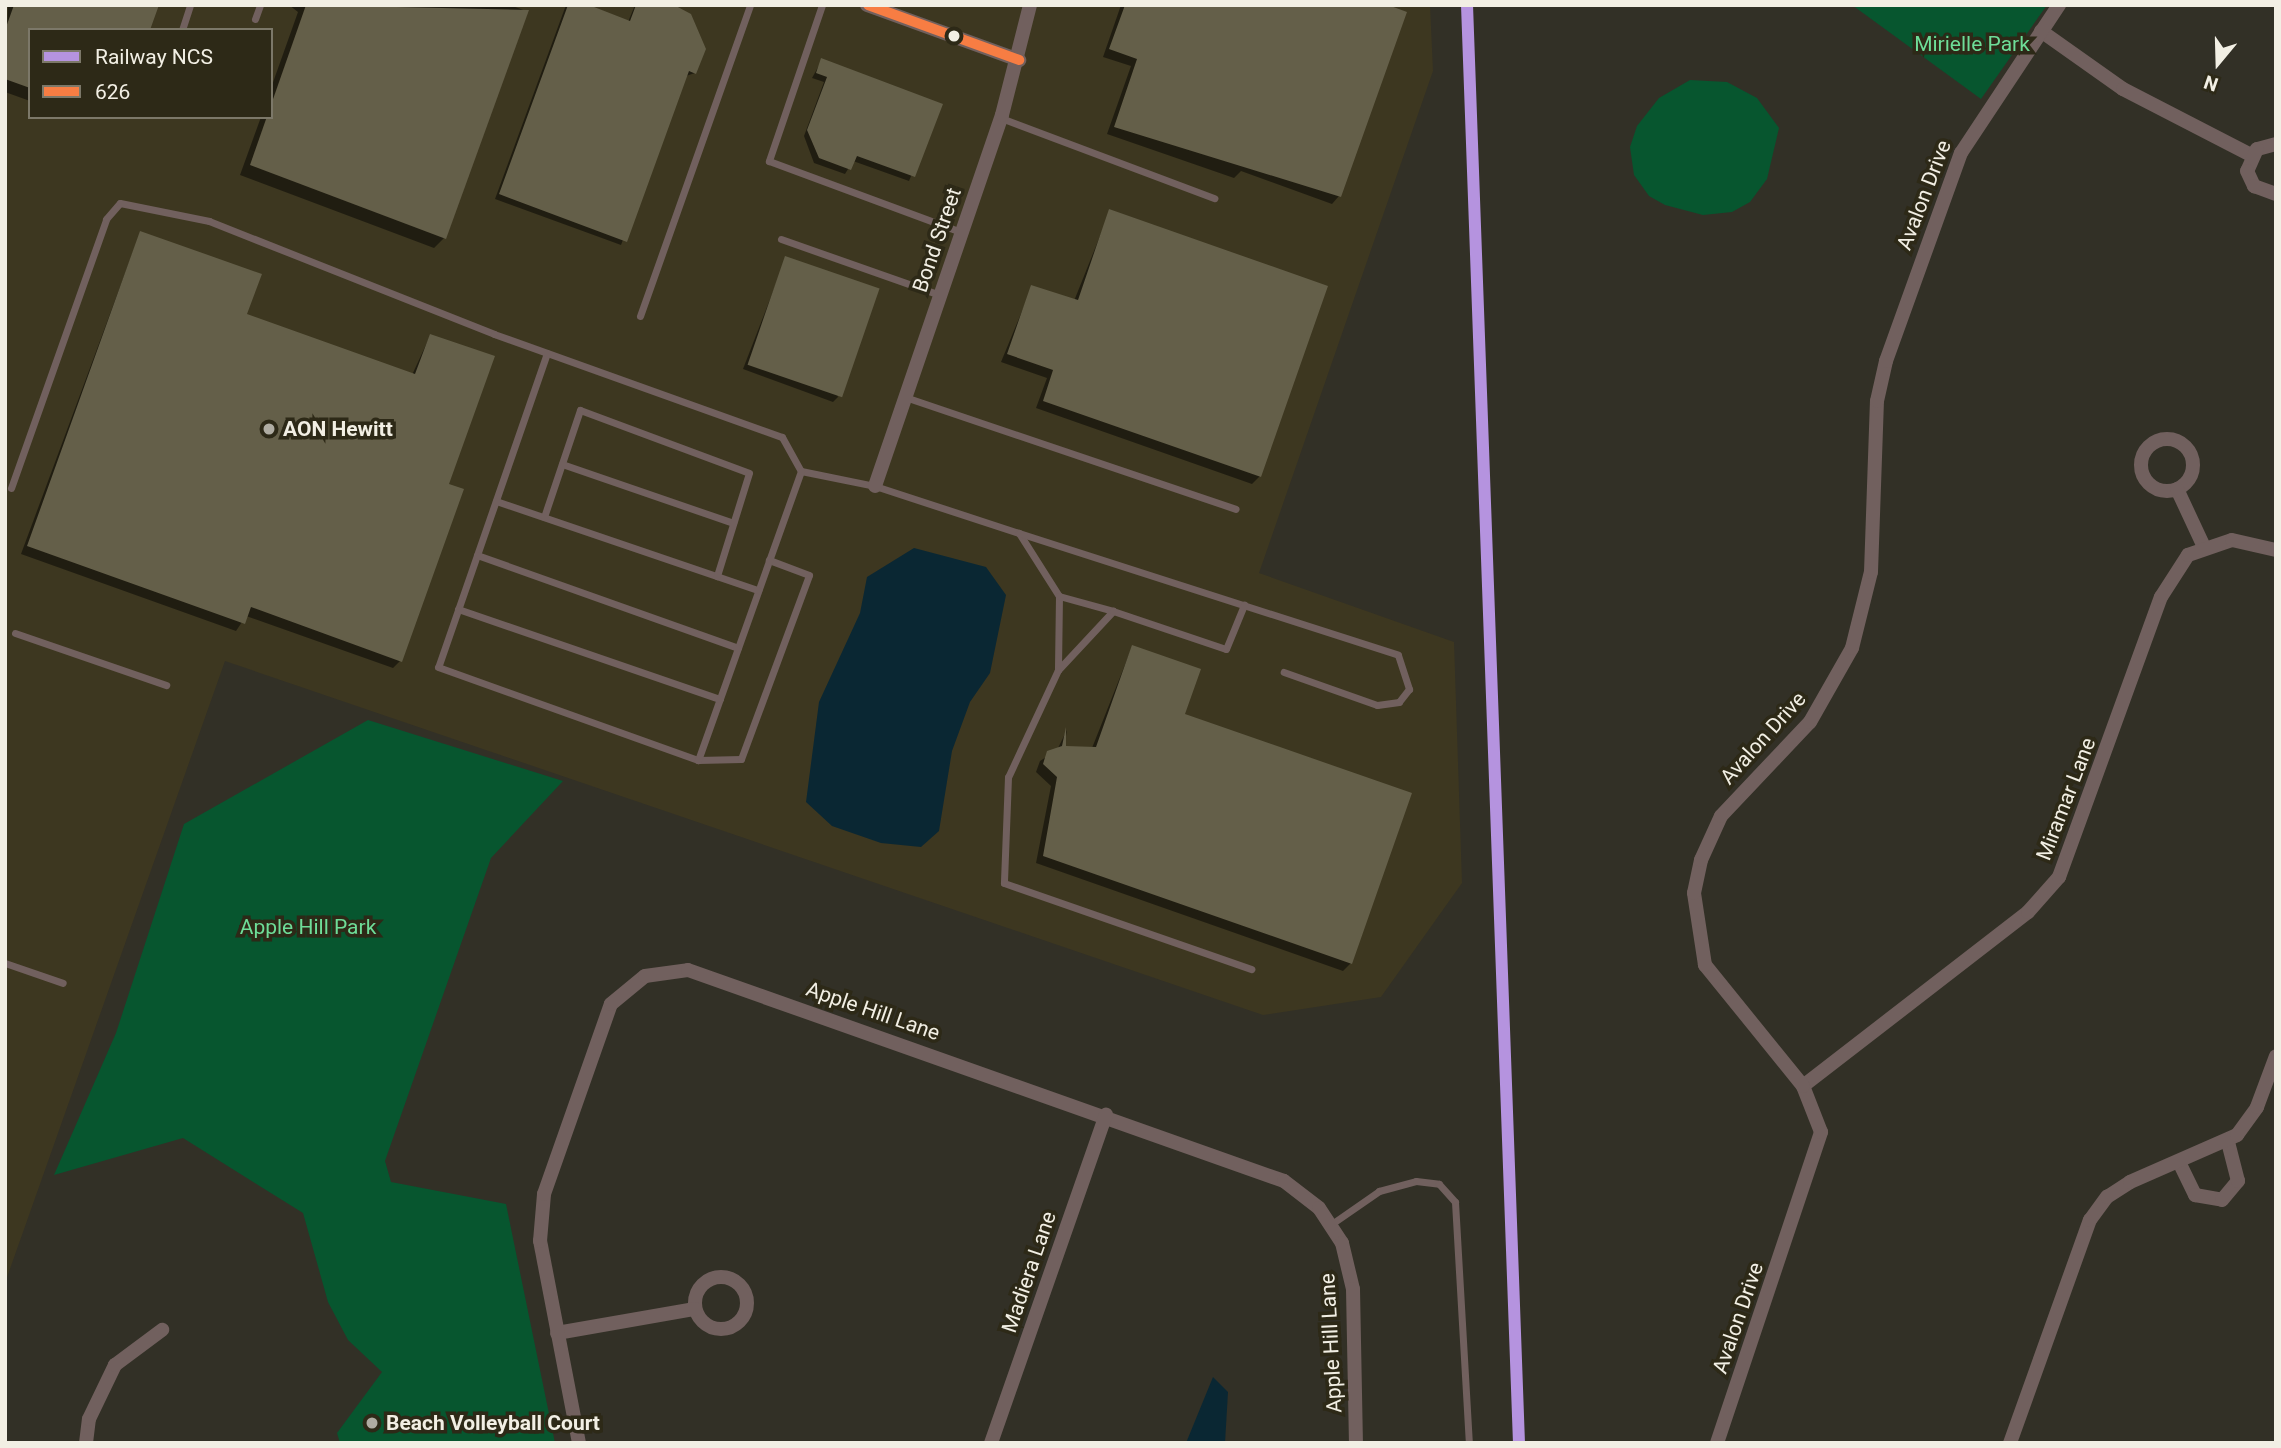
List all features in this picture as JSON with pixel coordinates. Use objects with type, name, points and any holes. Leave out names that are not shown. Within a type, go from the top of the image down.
[{"type":"street","points":[[867,5],[1019,60]]},
{"type":"street","name":"Bond Street","points":[[874,486],[1001,118],[1019,60],[1030,5]]},
{"type":"street","name":"Avalon Drive","points":[[1717,1443],[1820,1147],[1818,1117],[1803,1086],[1705,965],[1694,893],[1701,860],[1721,816],[1811,722],[1852,648],[1871,572],[1877,401],[1886,361],[1961,153],[2059,5]]},
{"type":"street","points":[[2041,31],[2123,89],[2251,155]]},
{"type":"street","points":[[2251,155],[2276,144]]},
{"type":"street","points":[[2251,155],[2249,179],[2260,191],[2276,194]]},
{"type":"street","points":[[2177,489],[2204,547],[2232,540],[2276,550]]},
{"type":"street","name":"Miramar Lane","points":[[1803,1086],[2028,912],[2059,877],[2169,577],[2204,547]]},
{"type":"street","name":"Apple Hill Lane","points":[[579,1443],[540,1241],[544,1194],[611,1004],[645,976],[706,975],[1106,1115],[1284,1181],[1333,1223],[1353,1289],[1356,1443]]},
{"type":"street","points":[[2010,1443],[2090,1220],[2107,1197],[2130,1182],[2228,1142],[2257,1107],[2276,1056]]},
{"type":"street","name":"Madiera Lane","points":[[991,1443],[1106,1115]]},
{"type":"street","points":[[2179,1162],[2195,1195],[2222,1200],[2238,1181],[2228,1142]]},
{"type":"street","points":[[557,1333],[695,1309]]},
{"type":"street","points":[[86,1443],[89,1419],[115,1365],[162,1330]]},
{"type":"lane","points":[[183,28],[190,5]]},
{"type":"lane","points":[[254,19],[260,5]]},
{"type":"lane","points":[[640,316],[750,5]]},
{"type":"lane","points":[[822,5],[769,161],[962,232]]},
{"type":"lane","points":[[1001,118],[1214,198]]},
{"type":"lane","points":[[10,488],[106,219],[120,203],[209,220],[547,353],[782,437],[800,471],[698,760]]},
{"type":"lane","points":[[781,239],[940,295]]},
{"type":"lane","points":[[547,353],[438,667],[698,760],[741,759],[808,575],[769,561]]},
{"type":"lane","points":[[905,397],[1236,509]]},
{"type":"lane","points":[[544,517],[580,410],[750,473],[717,576]]},
{"type":"lane","points":[[562,464],[733,523]]},
{"type":"lane","points":[[800,471],[874,486],[1398,655],[1409,690],[1399,702],[1377,705],[1284,672]]},
{"type":"lane","points":[[496,501],[758,590]]},
{"type":"lane","points":[[1019,533],[1059,596],[1058,670]]},
{"type":"lane","points":[[477,555],[738,648]]},
{"type":"lane","points":[[1059,596],[1226,649],[1244,605]]},
{"type":"lane","points":[[458,608],[720,699]]},
{"type":"lane","points":[[1113,611],[1058,670],[1008,777],[1004,883],[1251,969]]},
{"type":"lane","points":[[15,633],[166,685]]},
{"type":"lane","points":[[5,963],[63,984]]},
{"type":"lane","points":[[1333,1223],[1379,1191],[1416,1181],[1439,1184],[1455,1202],[1469,1443]]},
{"type":"shaded area","points":[[5,5],[1430,5],[1433,71],[1259,573],[1454,642],[1462,883],[1381,997],[1263,1015],[225,661],[5,1283]]},
{"type":"green space","name":"Mirielle Park","points":[[1852,5],[2047,5],[1981,99]]},
{"type":"green space","points":[[1690,80],[1727,82],[1757,98],[1779,128],[1767,179],[1750,202],[1732,212],[1703,215],[1665,205],[1649,196],[1634,175],[1630,147],[1637,126],[1659,98]]},
{"type":"green space","name":"Apple Hill Park","points":[[368,720],[563,781],[491,858],[385,1161],[391,1182],[506,1204],[555,1443],[340,1443],[337,1433],[382,1372],[348,1340],[328,1302],[303,1213],[183,1138],[54,1175],[116,1033],[184,824]]},
{"type":"water","points":[[914,548],[986,567],[1006,595],[990,673],[970,702],[952,751],[939,831],[921,847],[881,843],[832,826],[806,802],[819,702],[860,613],[867,577]]},
{"type":"water","points":[[1213,1377],[1228,1392],[1225,1443],[1186,1443]]},
{"type":"building","points":[[14,5],[159,5],[151,28],[28,28],[28,87],[5,79],[5,30]]},
{"type":"building","points":[[306,5],[529,10],[446,239],[250,165],[266,119],[273,119],[273,99]]},
{"type":"building","points":[[568,5],[589,5],[630,21],[636,5],[674,5],[691,14],[706,49],[696,74],[689,71],[627,242],[499,194]]},
{"type":"building","points":[[1125,5],[1388,5],[1407,12],[1341,197],[1114,127],[1137,59],[1109,49]]},
{"type":"building","points":[[821,58],[943,104],[915,177],[857,156],[851,170],[819,158],[807,130],[827,77],[816,73]]},
{"type":"building","points":[[1109,209],[1328,286],[1261,477],[1043,401],[1053,370],[1007,354],[1031,285],[1078,300]]},
{"type":"building","name":"AON Hewitt","points":[[140,231],[262,274],[247,314],[415,374],[430,334],[495,356],[449,484],[464,489],[402,662],[251,607],[245,624],[27,546]]},
{"type":"building","points":[[785,256],[880,289],[842,397],[748,365]]},
{"type":"building","points":[[1132,645],[1201,669],[1185,714],[1412,793],[1352,964],[1043,856],[1057,777],[1043,764],[1047,751],[1062,746],[1066,727],[1066,746],[1096,747]]},
{"type":"rail line","name":"NCS","points":[[1467,5],[1519,1443]]},
{"type":"transit line","name":"626","points":[[868,5],[1019,60]]},
{"type":"place","name":"AON Hewitt","points":[[269,429]]},
{"type":"place","name":"Beach Volleyball Court","points":[[372,1423]]}]
